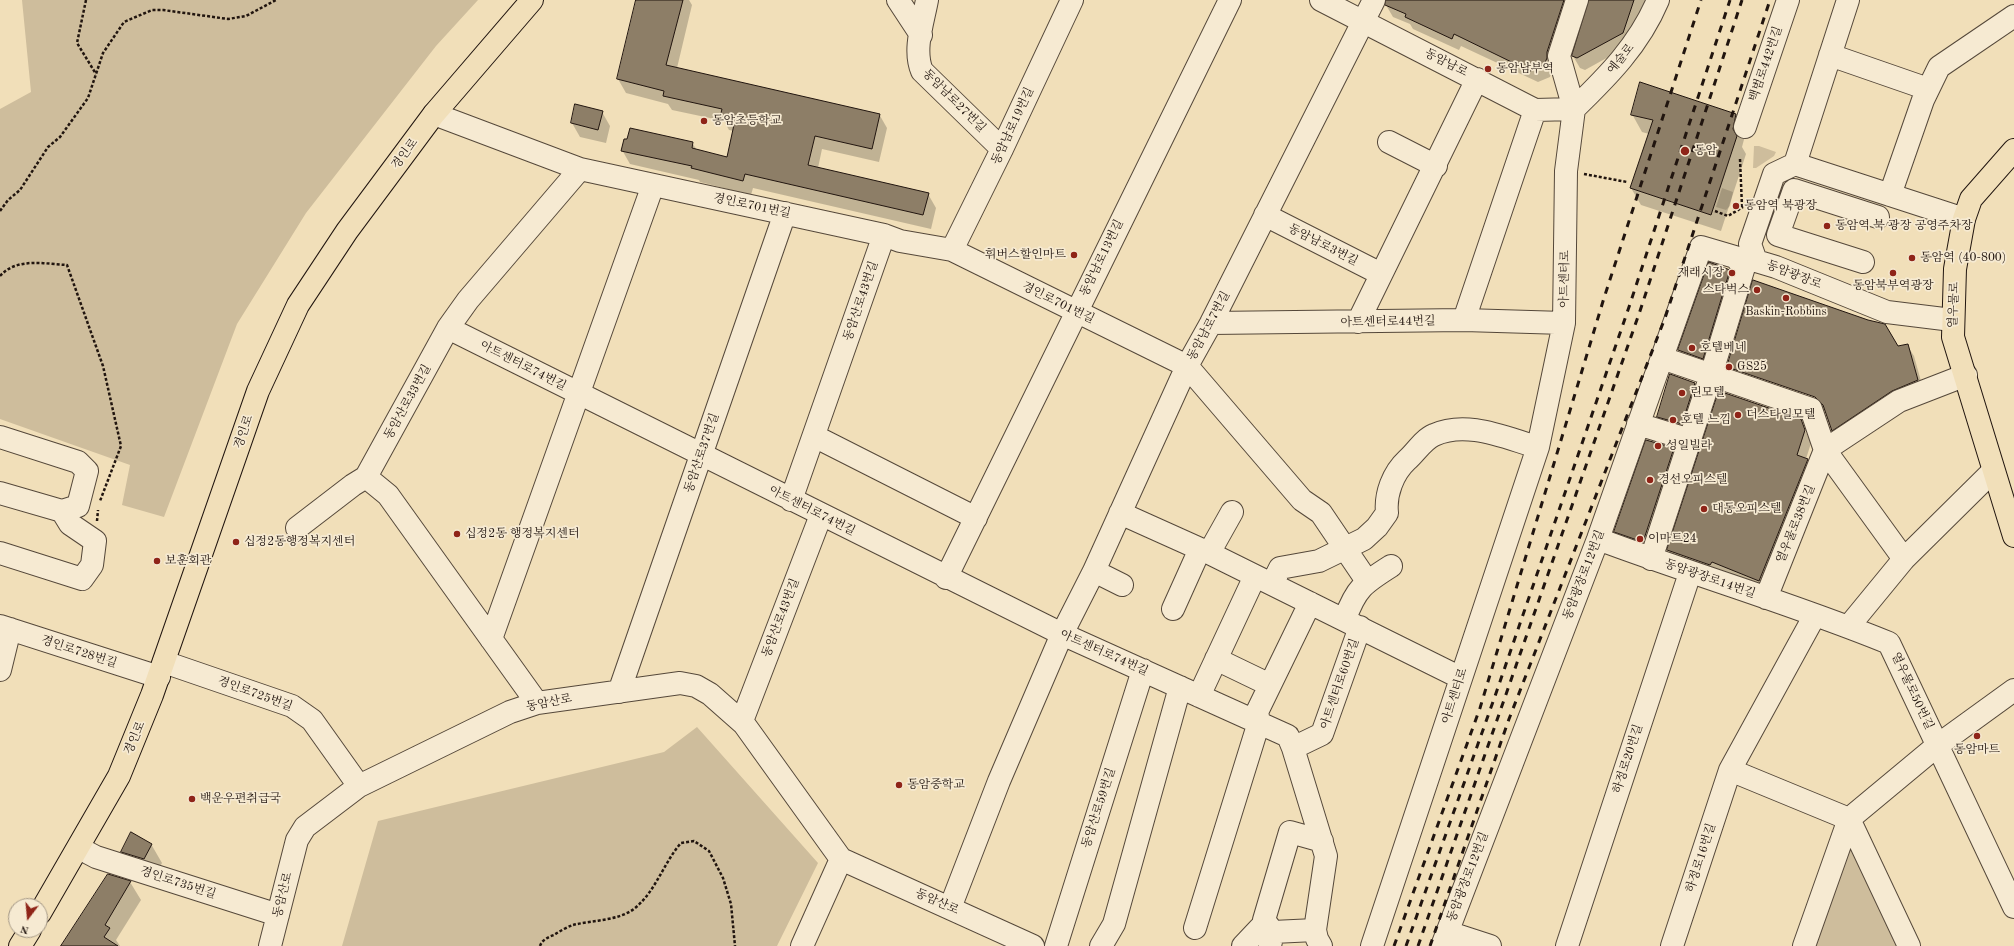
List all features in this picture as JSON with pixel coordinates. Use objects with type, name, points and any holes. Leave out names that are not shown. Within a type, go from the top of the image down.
[{"type":"main road","name":"경인로","points":[[48,899],[119,776],[161,670],[258,391],[298,305],[347,231],[434,114],[532,0]]},
{"type":"main road","name":"열우물로","points":[[2014,150],[1971,199],[1964,219],[1957,255],[1952,320],[1952,337],[1966,375],[1993,472],[2014,536]]},
{"type":"street","points":[[898,0],[921,35]]},
{"type":"street","name":"동암남로27번길","points":[[927,0],[918,63],[922,71],[1002,149]]},
{"type":"street","name":"동암남로19번길","points":[[952,250],[1002,149],[1072,0]]},
{"type":"street","name":"동암남로13번길","points":[[946,578],[1230,0]]},
{"type":"street","name":"동암남로","points":[[1321,0],[1535,110],[1574,109]]},
{"type":"street","name":"동암남로7번길","points":[[950,908],[999,781],[1062,634],[1094,571],[1187,366],[1211,323],[1374,0]]},
{"type":"street","points":[[1574,109],[1559,56],[1577,0]]},
{"type":"street","name":"예술로","points":[[1574,109],[1601,83],[1644,31],[1658,0]]},
{"type":"street","name":"백범로442번길","points":[[1745,127],[1788,0]]},
{"type":"street","points":[[1848,0],[1795,164],[1964,219]]},
{"type":"street","points":[[1890,195],[1923,100],[1939,67],[2014,16]]},
{"type":"street","points":[[1830,55],[1928,89]]},
{"type":"street","points":[[1358,322],[1436,166],[1477,79]]},
{"type":"street","name":"아트센터로","points":[[1372,946],[1538,446],[1564,323],[1566,171],[1574,109]]},
{"type":"street","points":[[1464,320],[1535,110]]},
{"type":"street","name":"경인로701번길","points":[[434,114],[580,169],[884,235],[900,241],[952,250],[1187,366],[1302,500],[1321,514],[1367,581]]},
{"type":"street","points":[[1389,142],[1436,166]]},
{"type":"street","name":"동암광장로","points":[[1795,164],[1774,174],[1750,244],[1759,265],[1887,312],[1952,320]]},
{"type":"street","name":"동암산로33번길","points":[[366,477],[448,328],[468,300],[580,169]]},
{"type":"street","points":[[491,639],[653,185]]},
{"type":"street","points":[[1836,204],[1865,187]]},
{"type":"street","points":[[1864,262],[1778,235],[1794,190],[1878,217]]},
{"type":"street","name":"동암산로37번길","points":[[619,692],[785,214]]},
{"type":"street","name":"동암남로3번길","points":[[1265,215],[1381,274]]},
{"type":"street","name":"동암산로43번길","points":[[791,500],[884,235]]},
{"type":"street","name":"동암광장로14번길","points":[[1785,238],[1759,265],[1711,375],[1651,559],[1815,615]]},
{"type":"street","name":"동암광장로12번길","points":[[1444,939],[1598,539],[1701,247],[1759,265]]},
{"type":"street","name":"아트센터로44번길","points":[[1211,323],[1464,320],[1564,323]]},
{"type":"street","name":"아트센터로74번길","points":[[448,328],[946,578],[1062,634],[1288,736],[1326,856],[1318,938]]},
{"type":"street","points":[[1662,358],[1811,409],[1825,450],[1904,559]]},
{"type":"street","points":[[1825,450],[1899,401],[1966,375]]},
{"type":"street","points":[[1638,424],[1690,440]]},
{"type":"street","points":[[1101,946],[1114,924],[1139,835],[1190,691],[1216,659],[1263,580],[1280,568],[1319,561],[1364,539],[1377,527],[1387,513],[1386,502],[1391,484],[1403,464],[1432,435],[1456,429],[1479,430],[1538,446]]},
{"type":"street","points":[[814,436],[976,518]]},
{"type":"street","points":[[0,437],[78,462],[87,471],[78,506],[62,511],[0,492]]},
{"type":"street","name":"열우물로38번길","points":[[1766,598],[1825,450]]},
{"type":"street","points":[[1849,626],[1904,559],[1993,472]]},
{"type":"street","points":[[297,528],[352,485],[366,477],[388,495],[538,703]]},
{"type":"street","points":[[0,553],[82,579],[92,565],[95,542],[70,524],[62,511]]},
{"type":"street","points":[[1173,609],[1204,551],[1232,512]]},
{"type":"street","name":"아트센터로60번길","points":[[1120,513],[1204,551],[1310,602],[1461,678]]},
{"type":"street","name":"동암산로43번길","points":[[742,721],[821,515]]},
{"type":"street","points":[[1598,539],[1651,559]]},
{"type":"street","name":"아트센터로60번길","points":[[1293,748],[1322,734],[1353,623],[1353,598],[1367,581],[1391,566]]},
{"type":"street","points":[[1094,571],[1122,585]]},
{"type":"street","name":"하정로20번길","points":[[1567,946],[1690,573]]},
{"type":"street","points":[[1195,928],[1259,722],[1257,712],[1310,602]]},
{"type":"street","name":"열우물로50번길","points":[[1815,615],[1849,626],[1889,643],[2014,907]]},
{"type":"street","name":"하정로16번길","points":[[1672,946],[1730,770],[1815,615]]},
{"type":"street","points":[[0,670],[5,628]]},
{"type":"street","name":"경인로728번길","points":[[5,628],[161,670]]},
{"type":"street","points":[[1216,659],[1270,685]]},
{"type":"street","name":"경인로725번길","points":[[161,670],[292,706],[312,720],[359,786]]},
{"type":"street","name":"동암산로59번길","points":[[1056,946],[1143,670]]},
{"type":"street","name":"동암산로","points":[[270,946],[296,840],[305,827],[359,786],[510,712],[538,703],[680,684],[696,686],[710,694],[742,721],[841,859],[1033,946]]},
{"type":"street","name":"열우물로50번길","points":[[1848,819],[1938,745],[2014,690]]},
{"type":"street","points":[[1730,770],[1848,819],[1909,946]]},
{"type":"street","points":[[1804,946],[1848,819]]},
{"type":"street","points":[[1271,939],[1264,920],[1290,832],[1322,841]]},
{"type":"street","name":"경인로735번길","points":[[78,848],[96,857],[278,915]]},
{"type":"street","points":[[802,946],[841,859]]},
{"type":"street","points":[[1243,946],[1260,928],[1271,939],[1318,938]]},
{"type":"street","points":[[1444,939],[1490,946]]},
{"type":"path","points":[[86,0],[77,43],[96,74]]},
{"type":"path","points":[[0,211],[8,200],[20,190],[48,147],[60,137],[88,98],[103,53],[124,22],[152,10],[163,10],[228,19],[246,16],[276,0]]},
{"type":"path","points":[[1715,211],[1728,216],[1742,207],[1740,159]]},
{"type":"path","points":[[1566,171],[1627,182]]},
{"type":"path","points":[[0,276],[4,272],[28,262],[67,265],[77,289],[103,366],[121,446],[98,507],[95,542]]},
{"type":"path","points":[[540,946],[542,942],[548,938],[571,926],[617,917],[635,908],[660,877],[673,852],[681,843],[694,841],[709,852],[723,878],[731,904],[735,946]]},
{"type":"shaded area","points":[[22,0],[478,0],[436,46],[306,213],[237,324],[164,517],[122,505],[130,465],[0,419],[0,109],[31,92]]},
{"type":"shaded area","points":[[1754,146],[1759,146],[1776,152],[1774,156],[1756,168],[1753,168]]},
{"type":"shaded area","points":[[1722,188],[1733,192],[1730,206],[1726,210],[1716,207]]},
{"type":"shaded area","points":[[697,727],[818,863],[777,946],[342,946],[378,821],[664,752]]},
{"type":"shaded area","points":[[1848,836],[1900,946],[1816,946]]},
{"type":"building","points":[[636,0],[683,0],[666,65],[880,114],[872,149],[815,136],[808,165],[929,193],[923,215],[745,174],[743,181],[691,168],[692,166],[621,151],[624,139],[627,139],[630,128],[693,142],[692,148],[727,157],[735,120],[720,117],[722,109],[663,96],[664,91],[617,79]]},
{"type":"building","points":[[1386,0],[1564,0],[1544,65],[1530,71],[1454,34],[1452,39],[1405,17],[1406,14],[1385,5]]},
{"type":"building","points":[[1589,0],[1634,0],[1623,33],[1577,58],[1572,56]]},
{"type":"building","points":[[1640,82],[1736,114],[1733,129],[1737,136],[1711,215],[1630,188],[1653,120],[1631,115]]},
{"type":"building","points":[[575,104],[603,111],[598,130],[571,123]]},
{"type":"building","points":[[1709,262],[1730,270],[1703,359],[1678,350]]},
{"type":"building","points":[[1753,280],[1868,320],[1885,324],[1898,346],[1908,344],[1918,380],[1892,391],[1832,431],[1823,405],[1815,397],[1727,367]]},
{"type":"building","points":[[1670,374],[1695,383],[1682,424],[1657,417]]},
{"type":"building","points":[[1719,391],[1801,419],[1805,430],[1797,455],[1808,459],[1759,581],[1712,562],[1710,565],[1667,550]]},
{"type":"building","points":[[1646,440],[1674,448],[1643,542],[1614,532]]},
{"type":"building","points":[[131,832],[152,844],[144,859],[121,852]]},
{"type":"building","points":[[108,874],[131,881],[105,925],[110,928],[104,937],[118,946],[61,946]]},
{"type":"railway","points":[[1394,946],[1480,708],[1604,298],[1701,0]]},
{"type":"railway","points":[[1406,946],[1494,699],[1629,307],[1730,0]]},
{"type":"railway","points":[[1418,946],[1640,311],[1742,0]]},
{"type":"railway","points":[[1430,946],[1509,719],[1665,318],[1770,0]]},
{"type":"place","name":"동암남부역","points":[[1488,69]]},
{"type":"place","name":"동암초등학교","points":[[704,121]]},
{"type":"place","name":"동암","points":[[1685,151]]},
{"type":"place","name":"동암역 북광장","points":[[1736,206]]},
{"type":"place","name":"동암역 북 광장 공영주차장","points":[[1827,226]]},
{"type":"place","name":"휘버스할인마트","points":[[1074,255]]},
{"type":"place","name":"동암역 (40-800)","points":[[1912,258]]},
{"type":"place","name":"재래시장","points":[[1732,273]]},
{"type":"place","name":"동암북부역광장","points":[[1893,273]]},
{"type":"place","name":"스타벅스","points":[[1757,290]]},
{"type":"place","name":"Baskin-Robbins","points":[[1786,298]]},
{"type":"place","name":"호텔베네","points":[[1692,348]]},
{"type":"place","name":"GS25","points":[[1729,367]]},
{"type":"place","name":"린모텔","points":[[1682,393]]},
{"type":"place","name":"더스타일모텔","points":[[1738,415]]},
{"type":"place","name":"호텔 느낌","points":[[1673,420]]},
{"type":"place","name":"성일빌라","points":[[1658,446]]},
{"type":"place","name":"경선오피스텔","points":[[1650,480]]},
{"type":"place","name":"대동오피스텔","points":[[1704,509]]},
{"type":"place","name":"십정2동 행정복지센터","points":[[457,534]]},
{"type":"place","name":"이마트24","points":[[1640,539]]},
{"type":"place","name":"십정2동행정복지센터","points":[[236,542]]},
{"type":"place","name":"보훈회관","points":[[157,561]]},
{"type":"place","name":"동암마트","points":[[1977,736]]},
{"type":"place","name":"동암중학교","points":[[899,785]]},
{"type":"place","name":"백운우편취급국","points":[[192,799]]}]
